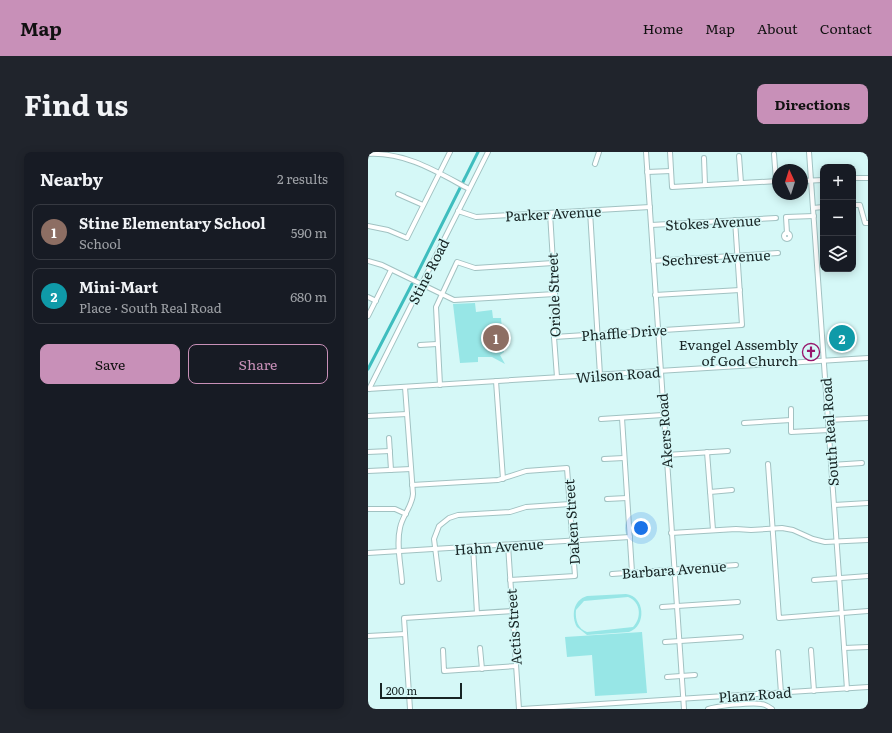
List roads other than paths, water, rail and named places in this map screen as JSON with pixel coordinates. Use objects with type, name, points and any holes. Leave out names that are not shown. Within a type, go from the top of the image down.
[{"type":"street","points":[[368,226],[388,230],[407,238],[450,152]]},
{"type":"street","name":"Stine Road","points":[[368,390],[488,152]]},
{"type":"street","points":[[595,164],[599,152]]},
{"type":"street","name":"Akers Road","points":[[646,152],[684,709]]},
{"type":"street","points":[[670,152],[672,187],[772,181]]},
{"type":"street","name":"South Real Road","points":[[809,152],[847,689]]},
{"type":"street","points":[[368,154],[400,156],[469,189]]},
{"type":"street","points":[[774,154],[775,164]]},
{"type":"street","points":[[739,156],[741,183]]},
{"type":"street","points":[[704,158],[706,185]]},
{"type":"street","points":[[647,172],[671,171]]},
{"type":"street","points":[[856,178],[868,178]]},
{"type":"street","points":[[811,181],[820,180]]},
{"type":"street","points":[[398,194],[423,206]]},
{"type":"street","points":[[856,205],[860,205],[862,219],[865,223],[868,223]]},
{"type":"street","name":"Parker Avenue","points":[[458,211],[476,217],[650,207]]},
{"type":"street","points":[[813,208],[820,207]]},
{"type":"street","points":[[590,211],[600,375]]},
{"type":"street","name":"Oriole Street","points":[[550,213],[555,294],[554,337],[557,377]]},
{"type":"street","points":[[787,233],[786,217],[814,216]]},
{"type":"street","name":"Stokes Avenue","points":[[651,225],[776,218]]},
{"type":"street","points":[[655,295],[740,290],[735,220]]},
{"type":"street","name":"Sechrest Avenue","points":[[653,261],[778,253]]},
{"type":"street","points":[[368,261],[391,270],[441,294],[458,300],[555,294]]},
{"type":"street","points":[[440,385],[435,311],[441,294],[457,262],[475,268],[553,263]]},
{"type":"street","points":[[368,316],[391,270]]},
{"type":"street","name":"Phaffle Drive","points":[[554,337],[742,325],[740,290]]},
{"type":"street","points":[[368,297],[376,301]]},
{"type":"street","points":[[420,345],[437,344]]},
{"type":"street","name":"Wilson Road","points":[[368,390],[868,358]]},
{"type":"street","points":[[412,485],[503,479],[496,381]]},
{"type":"street","points":[[402,582],[399,532],[412,503],[406,387]]},
{"type":"street","points":[[791,409],[791,432],[828,430]]},
{"type":"street","points":[[368,416],[407,414]]},
{"type":"street","points":[[601,419],[663,415]]},
{"type":"street","points":[[622,418],[632,572]]},
{"type":"street","points":[[828,420],[868,418]]},
{"type":"street","points":[[744,423],[791,420]]},
{"type":"street","points":[[389,438],[391,470]]},
{"type":"street","points":[[368,452],[390,451]]},
{"type":"street","points":[[666,455],[728,451]]},
{"type":"street","points":[[707,452],[713,530]]},
{"type":"street","points":[[604,459],[624,458]]},
{"type":"street","points":[[831,465],[862,463]]},
{"type":"street","points":[[768,464],[779,618],[868,611]]},
{"type":"street","name":"Daken Street","points":[[503,479],[522,472],[567,468],[575,576],[510,580]]},
{"type":"street","points":[[368,471],[411,469]]},
{"type":"street","points":[[710,492],[732,490]]},
{"type":"street","points":[[607,499],[627,498]]},
{"type":"street","points":[[834,505],[868,503]]},
{"type":"street","points":[[439,579],[434,539],[437,530],[442,523],[453,516],[505,512],[526,507],[570,504]]},
{"type":"street","points":[[368,509],[395,509],[406,514]]},
{"type":"street","points":[[671,533],[713,530],[788,529],[813,540],[836,542],[868,540]]},
{"type":"street","name":"Hahn Avenue","points":[[368,553],[630,537]]},
{"type":"street","name":"Actis Street","points":[[508,545],[516,666],[521,709]]},
{"type":"street","points":[[472,547],[477,613]]},
{"type":"street","name":"Barbara Avenue","points":[[612,574],[736,565]]},
{"type":"street","points":[[814,580],[868,576]]},
{"type":"street","points":[[662,607],[738,602]]},
{"type":"street","points":[[410,709],[404,618],[512,611]]},
{"type":"street","points":[[368,636],[405,634]]},
{"type":"street","points":[[665,642],[741,637]]},
{"type":"street","points":[[844,648],[868,647]]},
{"type":"street","points":[[480,648],[482,669]]},
{"type":"street","points":[[443,650],[444,671],[516,666]]},
{"type":"street","points":[[811,650],[814,691]]},
{"type":"street","points":[[778,652],[781,693]]},
{"type":"street","points":[[667,677],[695,675]]},
{"type":"street","name":"Planz Road","points":[[521,709],[868,687]]},
{"type":"street","points":[[623,703],[624,709]]},
{"type":"street","points":[[708,709],[716,706],[757,703],[772,709]]},
{"type":"waterway","points":[[463,182],[478,152]]},
{"type":"waterway","points":[[415,278],[460,188]]},
{"type":"waterway","points":[[368,369],[412,284]]},
{"type":"place","name":"Stine Elementary School","points":[[496,338]]},
{"type":"place","name":"Mini-Mart","points":[[842,338]]},
{"type":"place","name":"Evangel Assembly of God Church","points":[[811,352]]}]
